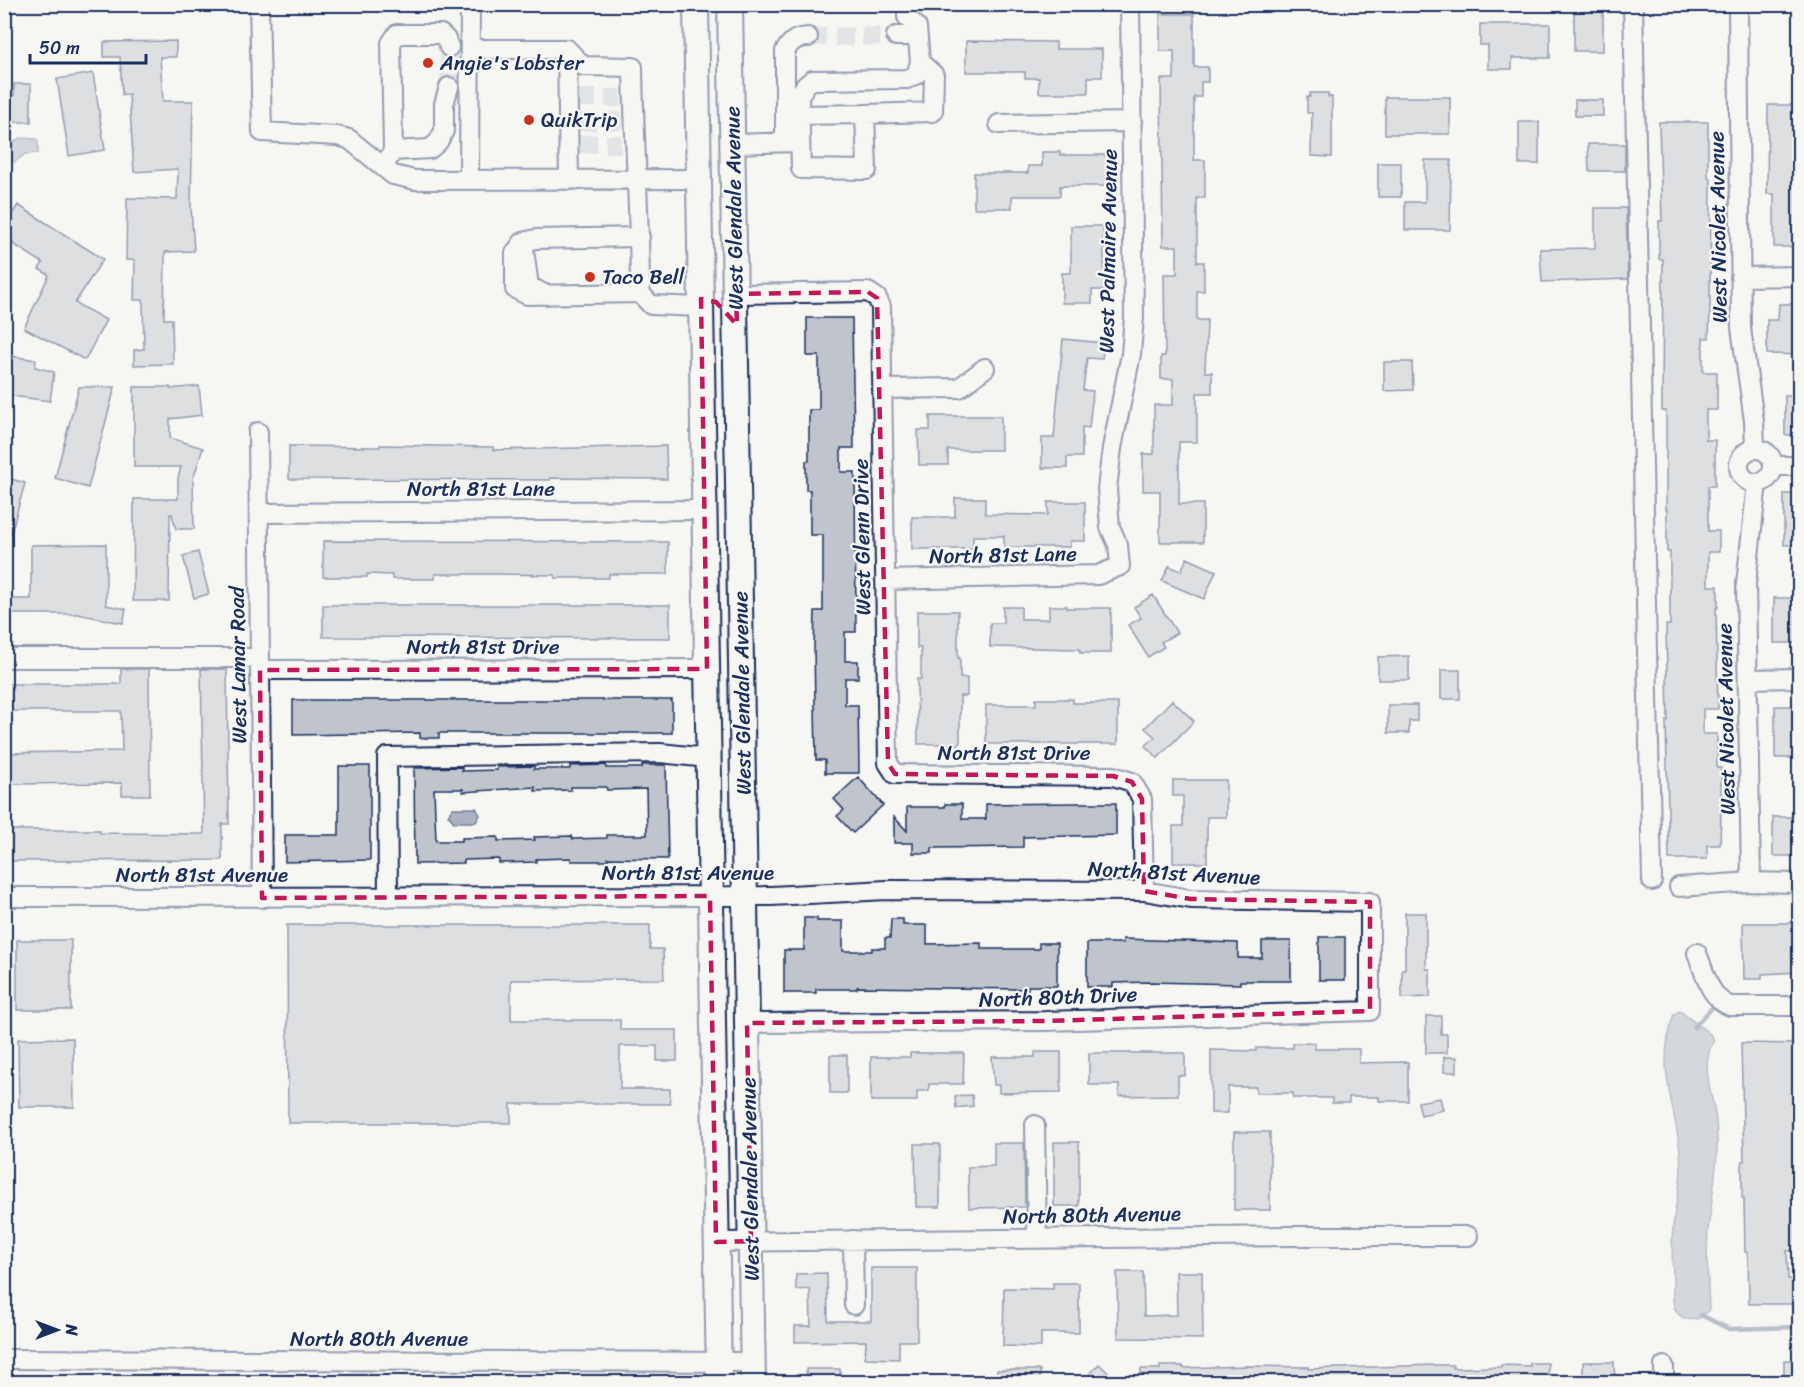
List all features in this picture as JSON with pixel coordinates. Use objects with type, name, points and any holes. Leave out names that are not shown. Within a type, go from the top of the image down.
[{"type":"main road","name":"West Glendale Avenue","points":[[696,4],[718,1372]]},
{"type":"main road","name":"West Glendale Avenue","points":[[730,4],[753,1372]]},
{"type":"main road","points":[[701,303],[716,302],[719,306],[722,384],[738,430]]},
{"type":"street","points":[[259,4],[262,132],[343,137],[388,159],[430,149],[438,142],[444,131],[444,104],[449,87]]},
{"type":"street","points":[[469,180],[470,4]]},
{"type":"street","points":[[793,142],[800,115],[799,96],[812,80],[907,79],[916,75],[920,62],[917,27],[907,17],[907,4]]},
{"type":"street","name":"West Palmaire Avenue","points":[[1120,566],[1118,545],[1110,527],[1107,489],[1112,448],[1131,354],[1134,316],[1130,4]]},
{"type":"street","points":[[1633,4],[1652,881]]},
{"type":"street","name":"West Nicolet Avenue","points":[[1738,4],[1742,334],[1754,421],[1755,449]]},
{"type":"street","points":[[449,47],[441,34],[397,34],[391,43],[388,159],[393,175],[415,180],[699,179]]},
{"type":"street","points":[[896,36],[917,36]]},
{"type":"street","points":[[808,37],[791,41],[785,51],[793,142],[801,169],[867,171],[865,114]]},
{"type":"street","points":[[470,49],[567,49],[583,66],[633,67],[627,99],[627,121],[628,144],[636,180],[640,237],[640,294],[651,305],[701,303]]},
{"type":"street","points":[[567,49],[573,98],[574,144],[568,180]]},
{"type":"street","points":[[800,115],[933,112],[934,75],[920,62]]},
{"type":"street","points":[[999,124],[1132,122]]},
{"type":"street","points":[[733,144],[793,142]]},
{"type":"street","points":[[640,237],[536,239],[523,242],[515,253],[515,289],[526,295],[640,294]]},
{"type":"street","points":[[1740,277],[1800,276]]},
{"type":"street","name":"West Glenn Drive","points":[[736,294],[868,292],[877,298],[880,307],[888,763],[895,774]]},
{"type":"street","points":[[882,389],[959,388],[985,368]]},
{"type":"street","name":"West Lamar Road","points":[[258,432],[262,898]]},
{"type":"street","points":[[1761,449],[1770,455],[1773,466],[1771,475],[1757,483],[1747,481],[1740,472],[1739,461],[1745,452],[1761,449]]},
{"type":"street","points":[[1773,466],[1800,466]]},
{"type":"street","name":"West Nicolet Avenue","points":[[1751,882],[1746,584],[1757,483]]},
{"type":"street","name":"North 81st Lane","points":[[259,513],[704,510]]},
{"type":"street","name":"North 81st Lane","points":[[885,580],[1098,575],[1120,566]]},
{"type":"street","name":"North 81st Drive","points":[[4,658],[260,664],[707,669]]},
{"type":"street","points":[[1749,679],[1800,678]]},
{"type":"street","points":[[388,897],[387,757],[660,753],[708,758]]},
{"type":"street","name":"North 81st Drive","points":[[895,774],[1113,776],[1132,782],[1142,799],[1144,891]]},
{"type":"street","points":[[1679,887],[1751,882],[1800,882]]},
{"type":"street","name":"North 81st Avenue","points":[[4,897],[746,896],[887,890],[1144,891],[1191,899],[1370,902],[1370,1011]]},
{"type":"street","points":[[1697,953],[1719,1002],[1730,1006],[1800,1006]]},
{"type":"street","name":"North 80th Drive","points":[[747,1023],[1045,1021],[1370,1011]]},
{"type":"street","points":[[1035,1125],[1037,1238]]},
{"type":"street","name":"North 80th Avenue","points":[[716,1242],[1468,1236]]},
{"type":"street","points":[[853,1240],[854,1305]]},
{"type":"street","name":"North 80th Avenue","points":[[4,1359],[753,1372]]},
{"type":"highlighted area","points":[[868,292],[877,298],[888,763],[895,774],[1113,776],[1132,782],[1142,799],[1144,891],[1191,899],[1370,902],[1370,1011],[1045,1021],[747,1023],[751,1241],[716,1242],[710,896],[262,898],[260,670],[707,669],[701,299],[716,302],[737,325],[736,294]]},
{"type":"shaded area","points":[[20,138],[36,139],[38,153],[25,154],[15,162],[11,161],[5,148]]},
{"type":"shaded area","points":[[453,808],[476,808],[480,815],[476,822],[454,822],[448,815]]},
{"type":"shaded area","points":[[1680,1011],[1710,1034],[1714,1040],[1707,1070],[1717,1135],[1707,1241],[1709,1309],[1701,1317],[1690,1320],[1680,1316],[1677,1312],[1673,1296],[1672,1233],[1681,1168],[1677,1128],[1669,1092],[1666,1056],[1674,1014]]},
{"type":"building","points":[[1574,9],[1603,9],[1603,51],[1574,51]]},
{"type":"building","points":[[1160,14],[1194,14],[1194,67],[1208,67],[1208,82],[1201,82],[1201,97],[1194,97],[1194,160],[1205,160],[1205,198],[1197,198],[1197,262],[1204,262],[1204,291],[1197,291],[1197,320],[1207,320],[1205,372],[1212,372],[1212,393],[1197,393],[1197,442],[1179,442],[1179,504],[1203,504],[1203,542],[1160,542],[1160,491],[1143,491],[1143,454],[1154,454],[1154,405],[1173,405],[1173,379],[1161,379],[1161,356],[1165,356],[1164,274],[1177,274],[1177,246],[1163,246],[1161,79],[1174,79],[1174,51],[1160,51]]},
{"type":"building","points":[[1480,24],[1550,24],[1550,58],[1512,58],[1512,69],[1488,69],[1488,45],[1480,45]]},
{"type":"building","points":[[176,41],[176,57],[160,57],[163,101],[193,101],[191,207],[194,251],[165,252],[164,319],[172,319],[173,364],[134,365],[134,350],[144,349],[143,300],[134,300],[135,260],[126,260],[127,198],[177,199],[178,169],[134,172],[129,94],[122,95],[120,57],[104,57],[104,42]]},
{"type":"building","points":[[966,41],[1056,42],[1056,49],[1102,49],[1102,77],[1088,77],[1088,93],[1039,93],[1039,78],[1025,78],[1025,72],[966,72]]},
{"type":"building","points":[[93,73],[105,150],[69,156],[57,79]]},
{"type":"building","points":[[14,84],[31,84],[31,122],[4,122],[4,95],[14,95]]},
{"type":"building","points":[[1310,93],[1328,93],[1328,97],[1332,97],[1332,157],[1311,156],[1312,113],[1307,113],[1307,97],[1310,97]]},
{"type":"building","points":[[1385,97],[1450,97],[1450,134],[1385,134]]},
{"type":"building","points":[[1575,100],[1603,100],[1603,116],[1575,116]]},
{"type":"building","points":[[1768,105],[1800,105],[1800,247],[1774,247],[1774,194],[1767,194]]},
{"type":"building","points":[[1519,122],[1539,122],[1539,164],[1519,164]]},
{"type":"building","points":[[1659,122],[1708,122],[1708,178],[1711,178],[1710,305],[1709,338],[1703,338],[1703,372],[1717,372],[1717,410],[1706,410],[1706,440],[1715,440],[1715,486],[1708,486],[1708,531],[1719,531],[1719,552],[1708,552],[1708,586],[1718,586],[1718,608],[1716,608],[1718,709],[1703,709],[1703,734],[1717,734],[1717,768],[1721,768],[1721,809],[1720,845],[1707,845],[1707,859],[1669,859],[1666,625],[1670,625],[1670,552],[1667,552],[1666,411],[1662,411],[1663,259],[1659,259],[1659,221],[1662,221]]},
{"type":"building","points":[[1588,144],[1625,144],[1625,171],[1589,171]]},
{"type":"building","points":[[1042,152],[1060,152],[1060,155],[1107,155],[1107,186],[1060,186],[1060,196],[1012,196],[1012,208],[974,208],[974,173],[1028,173],[1028,166],[1042,166]]},
{"type":"building","points":[[1425,160],[1451,160],[1450,230],[1405,230],[1405,202],[1425,202]]},
{"type":"building","points":[[1378,163],[1401,163],[1401,197],[1378,197]]},
{"type":"building","points":[[18,205],[103,259],[75,303],[106,320],[85,360],[24,328],[49,275],[39,269],[43,263],[4,238],[4,226]]},
{"type":"building","points":[[1595,208],[1626,208],[1628,279],[1542,282],[1540,249],[1595,248]]},
{"type":"building","points":[[1071,226],[1103,226],[1105,290],[1092,290],[1092,303],[1062,303],[1062,273],[1071,273]]},
{"type":"building","points":[[1779,304],[1800,304],[1800,355],[1767,354],[1767,320],[1778,320]]},
{"type":"building","points":[[807,318],[852,318],[854,448],[841,448],[841,472],[855,472],[856,632],[845,632],[845,661],[858,661],[858,678],[845,678],[845,705],[858,705],[859,773],[825,773],[825,760],[816,760],[815,611],[823,611],[823,535],[810,535],[810,490],[806,490],[806,461],[809,461],[809,410],[819,410],[819,356],[807,356]]},
{"type":"building","points":[[1063,339],[1104,343],[1102,359],[1087,358],[1083,390],[1093,391],[1089,428],[1082,427],[1082,457],[1067,457],[1067,468],[1042,468],[1042,438],[1054,438]]},
{"type":"building","points":[[4,355],[36,360],[35,367],[54,372],[50,401],[4,395]]},
{"type":"building","points":[[1384,362],[1412,362],[1413,390],[1384,391]]},
{"type":"building","points":[[199,386],[202,415],[170,419],[170,438],[203,448],[193,479],[194,529],[176,529],[172,514],[170,514],[169,601],[133,601],[134,499],[178,499],[178,478],[181,467],[134,467],[134,387],[170,387],[170,389]]},
{"type":"building","points":[[79,387],[115,387],[88,488],[55,478]]},
{"type":"building","points":[[1785,396],[1800,396],[1800,435],[1785,435]]},
{"type":"building","points":[[930,416],[1001,416],[1001,450],[948,450],[948,465],[919,465],[918,430],[930,430]]},
{"type":"building","points":[[380,445],[493,447],[493,450],[666,446],[667,479],[289,479],[289,446],[380,447]]},
{"type":"building","points":[[4,477],[25,483],[8,544],[4,543]]},
{"type":"building","points":[[1784,494],[1800,494],[1800,545],[1784,545]]},
{"type":"building","points":[[955,498],[985,498],[985,514],[1048,515],[1048,502],[1085,502],[1085,541],[1070,541],[1070,547],[1004,547],[1004,536],[973,536],[973,549],[912,549],[912,517],[955,517]]},
{"type":"building","points":[[323,541],[668,542],[668,574],[609,574],[609,578],[555,578],[555,575],[497,574],[435,574],[435,579],[392,579],[392,575],[367,574],[367,577],[323,577]]},
{"type":"building","points":[[106,544],[106,605],[126,609],[123,623],[78,614],[4,614],[4,599],[31,599],[31,545]]},
{"type":"building","points":[[198,552],[209,594],[194,598],[183,556]]},
{"type":"building","points":[[1187,558],[1216,571],[1204,599],[1162,581],[1169,566],[1181,571]]},
{"type":"building","points":[[1153,595],[1177,633],[1161,642],[1164,647],[1148,657],[1128,625],[1141,618],[1134,607]]},
{"type":"building","points":[[1774,598],[1800,598],[1800,643],[1774,643]]},
{"type":"building","points":[[323,605],[670,605],[670,638],[323,637]]},
{"type":"building","points":[[1049,606],[1111,608],[1111,653],[1080,653],[1080,649],[990,647],[990,623],[1003,623],[1003,607],[1021,607],[1021,619],[1049,619]]},
{"type":"building","points":[[917,611],[958,611],[960,678],[967,678],[967,696],[960,696],[960,744],[918,744],[917,679],[921,679],[921,648],[917,648]]},
{"type":"building","points":[[1409,656],[1409,680],[1378,680],[1378,657]]},
{"type":"building","points":[[121,669],[149,669],[150,795],[122,795],[122,783],[4,784],[4,753],[122,751],[121,711],[4,711],[4,684],[121,684]]},
{"type":"building","points":[[201,669],[227,669],[229,824],[222,824],[222,860],[4,861],[4,830],[100,830],[100,833],[204,834]]},
{"type":"building","points":[[1441,670],[1460,670],[1460,699],[1441,699]]},
{"type":"building","points":[[1036,699],[1073,699],[1073,703],[1118,703],[1118,744],[986,744],[986,705],[1036,705]]},
{"type":"building","points":[[293,700],[672,700],[672,733],[439,733],[439,738],[420,738],[420,733],[293,735]]},
{"type":"building","points":[[1172,700],[1194,721],[1158,758],[1145,746],[1155,737],[1145,728]]},
{"type":"building","points":[[1388,705],[1417,705],[1417,721],[1409,721],[1409,733],[1388,733]]},
{"type":"building","points":[[1775,706],[1800,706],[1800,758],[1775,758]]},
{"type":"building","points":[[606,765],[606,768],[642,768],[642,765],[666,765],[668,859],[608,858],[608,861],[571,861],[571,858],[499,863],[499,859],[464,860],[464,863],[415,864],[414,768],[462,767],[462,771],[534,766],[534,769],[570,769],[570,766]],"holes":[[[535,787],[535,791],[571,790],[571,787],[606,787],[607,790],[646,789],[647,835],[607,835],[607,838],[573,839],[572,836],[534,837],[535,840],[498,841],[498,837],[462,838],[462,841],[436,841],[434,789],[463,789],[463,792]]]},
{"type":"building","points":[[339,766],[370,766],[370,860],[285,862],[285,835],[339,835]]},
{"type":"building","points":[[858,777],[883,805],[853,833],[837,816],[844,810],[834,799]]},
{"type":"building","points":[[1173,780],[1226,780],[1226,817],[1207,817],[1207,863],[1173,863],[1173,826],[1183,826],[1183,796],[1173,796]]},
{"type":"building","points":[[1116,803],[1116,835],[1023,837],[1023,847],[932,848],[932,853],[913,853],[913,843],[894,843],[894,817],[907,831],[907,807],[945,807],[945,804],[962,804],[962,819],[986,819],[986,804]]},
{"type":"building","points":[[1773,817],[1800,817],[1800,856],[1773,856]]},
{"type":"building","points":[[1405,913],[1426,913],[1426,969],[1430,969],[1430,997],[1402,998],[1402,969],[1405,969]]},
{"type":"building","points":[[804,918],[817,918],[817,921],[843,921],[843,951],[872,951],[872,948],[885,948],[885,938],[890,938],[891,919],[903,919],[903,925],[927,925],[927,944],[981,943],[981,949],[1039,949],[1039,943],[1057,943],[1057,986],[1028,986],[1028,989],[857,987],[857,989],[816,989],[816,993],[784,993],[784,950],[804,950]]},
{"type":"building","points":[[1743,923],[1800,923],[1800,972],[1762,974],[1762,979],[1744,979]]},
{"type":"building","points":[[287,925],[650,925],[650,949],[663,949],[664,979],[511,980],[511,1020],[620,1020],[620,1030],[677,1030],[677,1061],[657,1061],[657,1046],[620,1046],[620,1089],[670,1089],[670,1104],[511,1104],[511,1123],[288,1123]]},
{"type":"building","points":[[1319,937],[1345,937],[1345,980],[1319,980]]},
{"type":"building","points":[[1123,939],[1238,943],[1238,958],[1262,958],[1262,941],[1291,941],[1291,981],[1240,981],[1240,984],[1113,983],[1113,987],[1087,987],[1087,943],[1123,943]]},
{"type":"building","points":[[17,940],[71,940],[71,1010],[17,1010]]},
{"type":"building","points":[[1426,1016],[1441,1016],[1441,1034],[1447,1034],[1447,1053],[1426,1053]]},
{"type":"building","points":[[73,1038],[74,1107],[19,1107],[18,1039]]},
{"type":"building","points":[[1293,1043],[1315,1043],[1315,1049],[1359,1049],[1359,1063],[1408,1062],[1408,1101],[1379,1101],[1379,1097],[1349,1097],[1349,1103],[1332,1103],[1332,1098],[1293,1098],[1293,1093],[1256,1093],[1256,1087],[1228,1087],[1228,1113],[1211,1113],[1211,1050],[1256,1051],[1256,1048],[1293,1048]]},
{"type":"building","points":[[1741,1043],[1798,1044],[1798,1061],[1794,1061],[1794,1099],[1795,1186],[1799,1186],[1798,1251],[1787,1251],[1788,1279],[1793,1279],[1794,1304],[1749,1304],[1748,1252],[1745,1252],[1744,1198],[1742,1198],[1742,1161],[1744,1161]]},
{"type":"building","points":[[1035,1052],[1061,1052],[1061,1092],[999,1093],[999,1085],[994,1085],[992,1057],[1035,1057]]},
{"type":"building","points":[[910,1053],[964,1053],[963,1084],[929,1084],[929,1091],[917,1091],[917,1101],[871,1101],[871,1057],[910,1057]]},
{"type":"building","points":[[1089,1053],[1185,1053],[1185,1076],[1178,1075],[1178,1095],[1119,1096],[1119,1085],[1089,1085]]},
{"type":"building","points":[[830,1055],[847,1055],[847,1093],[830,1093]]},
{"type":"building","points":[[1444,1057],[1457,1057],[1457,1072],[1444,1072]]},
{"type":"building","points":[[972,1095],[973,1106],[956,1108],[955,1096]]},
{"type":"building","points":[[1440,1098],[1443,1110],[1421,1115],[1418,1102]]},
{"type":"building","points":[[1234,1132],[1270,1132],[1270,1210],[1234,1210]]},
{"type":"building","points":[[1054,1142],[1079,1142],[1079,1206],[1054,1206]]},
{"type":"building","points":[[994,1143],[1024,1143],[1025,1207],[969,1208],[968,1167],[994,1166]]},
{"type":"building","points":[[915,1144],[940,1144],[940,1207],[916,1207]]},
{"type":"building","points":[[871,1268],[917,1268],[917,1341],[899,1341],[899,1359],[865,1358],[866,1341],[795,1342],[795,1326],[811,1326],[810,1289],[796,1290],[796,1274],[827,1273],[828,1321],[871,1321]]},
{"type":"building","points":[[1117,1272],[1143,1272],[1144,1316],[1177,1315],[1176,1272],[1202,1272],[1203,1339],[1118,1338]]},
{"type":"building","points":[[1053,1283],[1079,1283],[1079,1333],[1041,1333],[1041,1347],[1003,1346],[1004,1288],[1053,1289]]},
{"type":"building","points":[[1784,1360],[1800,1360],[1800,1383],[1784,1383]]},
{"type":"building","points":[[1583,1362],[1614,1362],[1615,1383],[1583,1383]]},
{"type":"building","points":[[1530,1363],[1548,1363],[1548,1383],[1141,1383],[1141,1369],[1160,1369],[1160,1366],[1183,1366],[1183,1368],[1308,1367],[1308,1369],[1453,1365],[1453,1368],[1530,1366]]},
{"type":"building","points":[[1099,1364],[1119,1383],[1081,1383]]},
{"type":"building","points":[[806,1369],[840,1369],[840,1383],[807,1383]]},
{"type":"building","points":[[997,1370],[1040,1370],[1040,1383],[996,1383]]},
{"type":"waterway","points":[[1694,1027],[1711,1009]]},
{"type":"waterway","points":[[1701,1315],[1729,1329],[1800,1327]]},
{"type":"tunnel","points":[[808,37],[896,36]]},
{"type":"tunnel","points":[[449,47],[449,87]]},
{"type":"tunnel","points":[[578,98],[621,98]]},
{"type":"tunnel","points":[[578,122],[621,121]]},
{"type":"tunnel","points":[[579,144],[621,144]]},
{"type":"place","name":"Angie's Lobster","points":[[428,63]]},
{"type":"place","name":"QuikTrip","points":[[529,120]]},
{"type":"place","name":"Taco Bell","points":[[590,277]]}]
